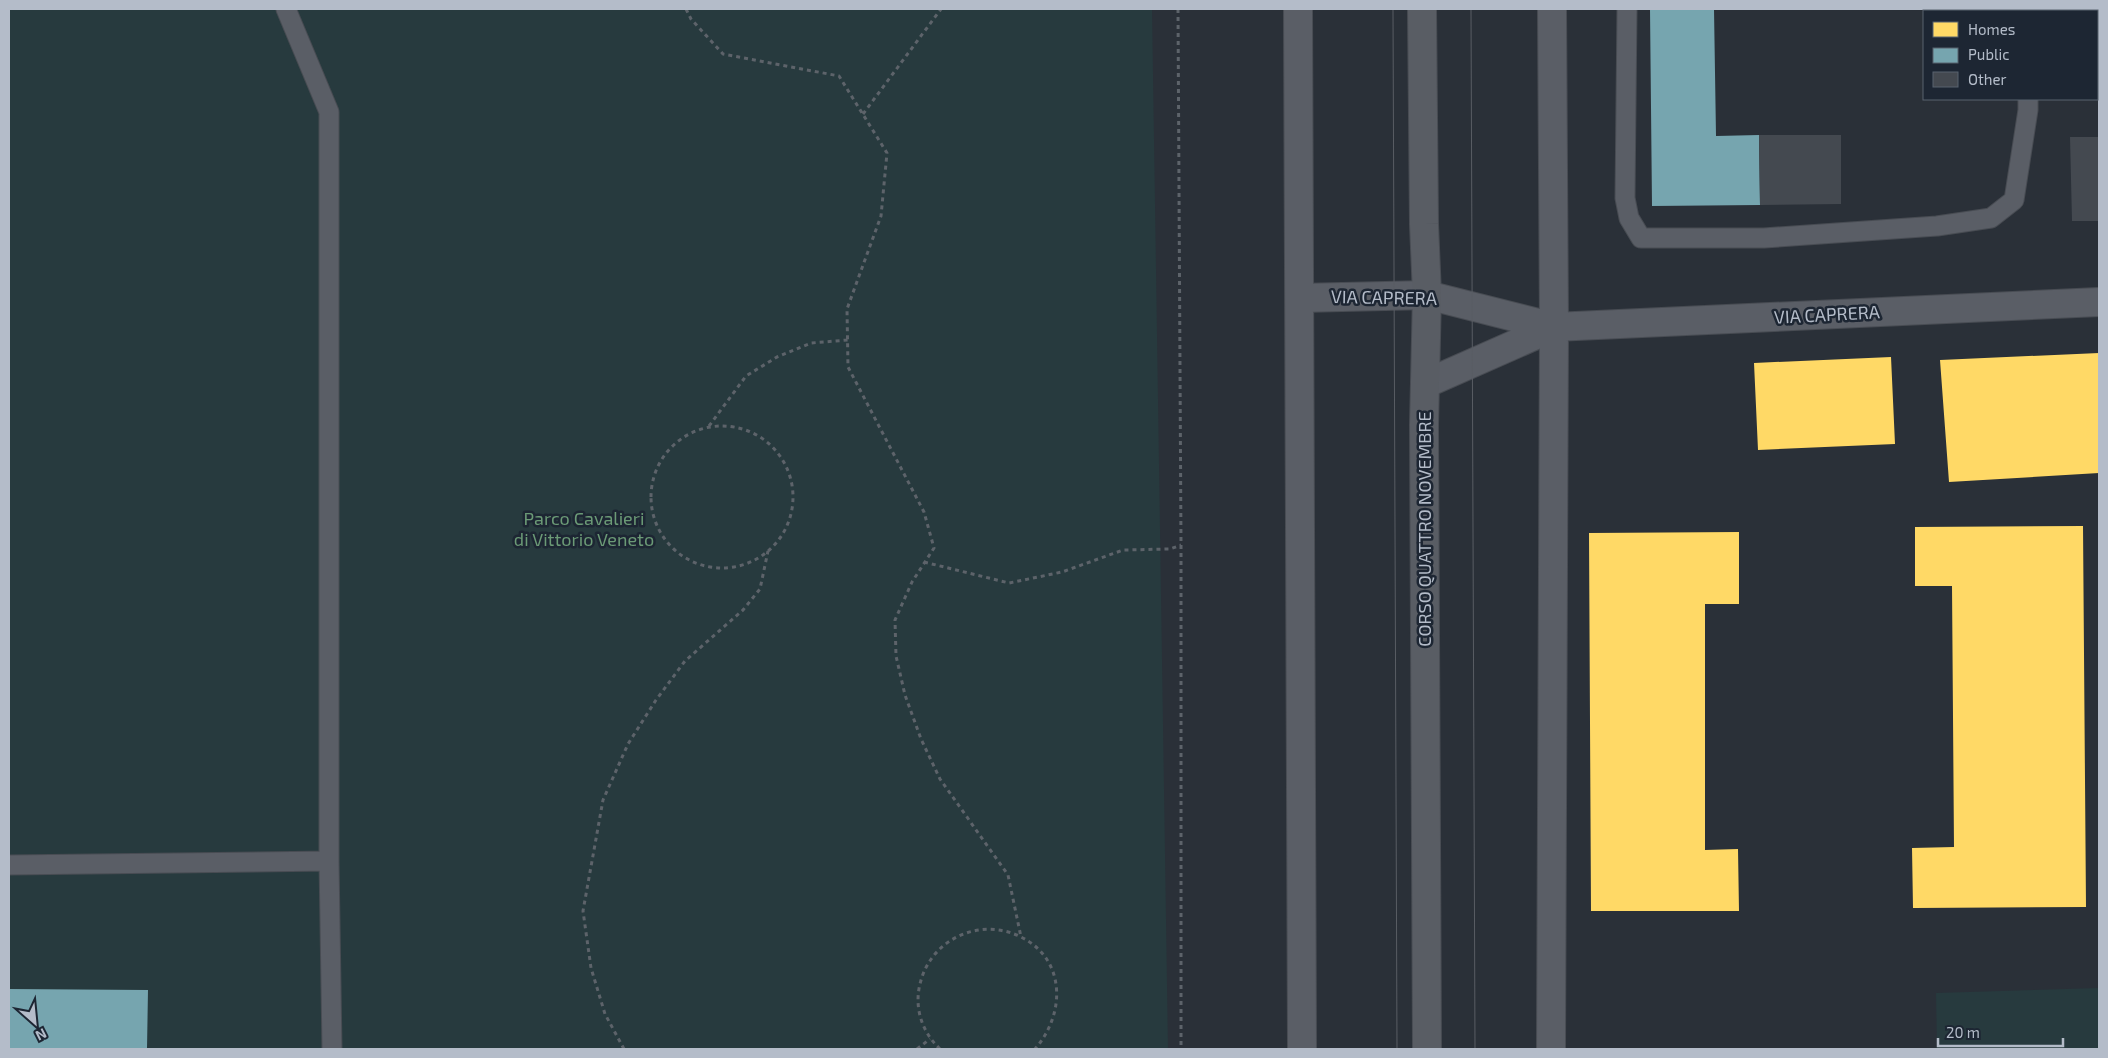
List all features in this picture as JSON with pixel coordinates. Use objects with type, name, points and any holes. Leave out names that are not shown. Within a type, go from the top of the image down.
[{"type":"main road","name":"CORSO QUATTRO NOVEMBRE","points":[[1422,9],[1424,224],[1427,295],[1425,384],[1427,1049]]},
{"type":"street","points":[[1298,9],[1302,1049]]},
{"type":"street","points":[[1550,1049],[1554,327],[1552,9]]},
{"type":"street","name":"VIA CAPRERA","points":[[1300,298],[1427,295],[1554,327],[2099,302]]},
{"type":"street","name":"VIA CAPRERA","points":[[1425,384],[1554,327]]},
{"type":"lane","points":[[286,9],[330,112],[329,861],[332,1049]]},
{"type":"lane","points":[[1627,9],[1625,198],[1629,218],[1641,238],[1764,238],[1937,226],[1991,218],[2014,200],[2028,100]]},
{"type":"lane","points":[[9,865],[329,861]]},
{"type":"path","points":[[686,9],[691,18],[723,54],[839,76],[887,153],[880,216],[847,309],[848,367],[924,512],[934,548],[912,582],[895,620],[896,656],[905,695],[921,739],[940,779],[1008,875],[1021,937]]},
{"type":"path","points":[[863,114],[941,9]]},
{"type":"path","points":[[1178,9],[1182,545],[1181,1049]]},
{"type":"path","points":[[708,427],[746,376],[777,357],[811,343],[848,340]]},
{"type":"path","points":[[732,426],[754,433],[773,447],[787,466],[793,488],[792,511],[784,533],[768,551],[748,562],[726,568],[702,565],[681,554],[664,538],[654,517],[651,493],[656,471],[668,450],[686,436],[708,427],[732,426]]},
{"type":"path","points":[[924,562],[1009,583],[1062,572],[1123,550],[1170,549],[1182,545]]},
{"type":"path","points":[[624,1049],[605,1014],[594,977],[583,911],[603,800],[628,744],[656,700],[685,661],[736,616],[760,589],[768,551]]},
{"type":"path","points":[[940,1049],[930,1039],[920,1018],[918,994],[923,972],[936,952],[954,937],[976,930],[999,930],[1021,937],[1040,951],[1052,970],[1058,992],[1056,1015],[1047,1036],[1035,1049]]},
{"type":"path","points":[[917,1049],[930,1039]]},
{"type":"green space","name":"Parco Cavalieri di Vittorio Veneto","points":[[9,9],[1152,9],[1168,1049],[9,1049]]},
{"type":"green space","points":[[2099,988],[2099,1049],[1937,1049],[1936,993]]},
{"type":"building: Homes","points":[[2099,353],[2099,473],[1949,482],[1940,360]]},
{"type":"building: Homes","points":[[1891,357],[1895,444],[1758,450],[1754,363]]},
{"type":"building: Homes","points":[[2083,526],[2086,907],[1913,908],[1912,848],[1954,847],[1952,586],[1915,586],[1915,527]]},
{"type":"building: Homes","points":[[1739,532],[1739,604],[1705,604],[1705,850],[1738,849],[1739,911],[1591,911],[1589,533]]},
{"type":"building: Public","points":[[1650,9],[1714,9],[1716,136],[1759,135],[1760,205],[1652,206]]},
{"type":"building: Public","points":[[9,989],[148,990],[147,1049],[9,1049]]},
{"type":"building: Other","points":[[1759,135],[1841,135],[1841,204],[1760,205]]},
{"type":"building: Other","points":[[2070,137],[2099,137],[2099,221],[2072,221]]},
{"type":"tram line","points":[[1393,9],[1397,1049]]},
{"type":"tram line","points":[[1471,9],[1475,1049]]}]
